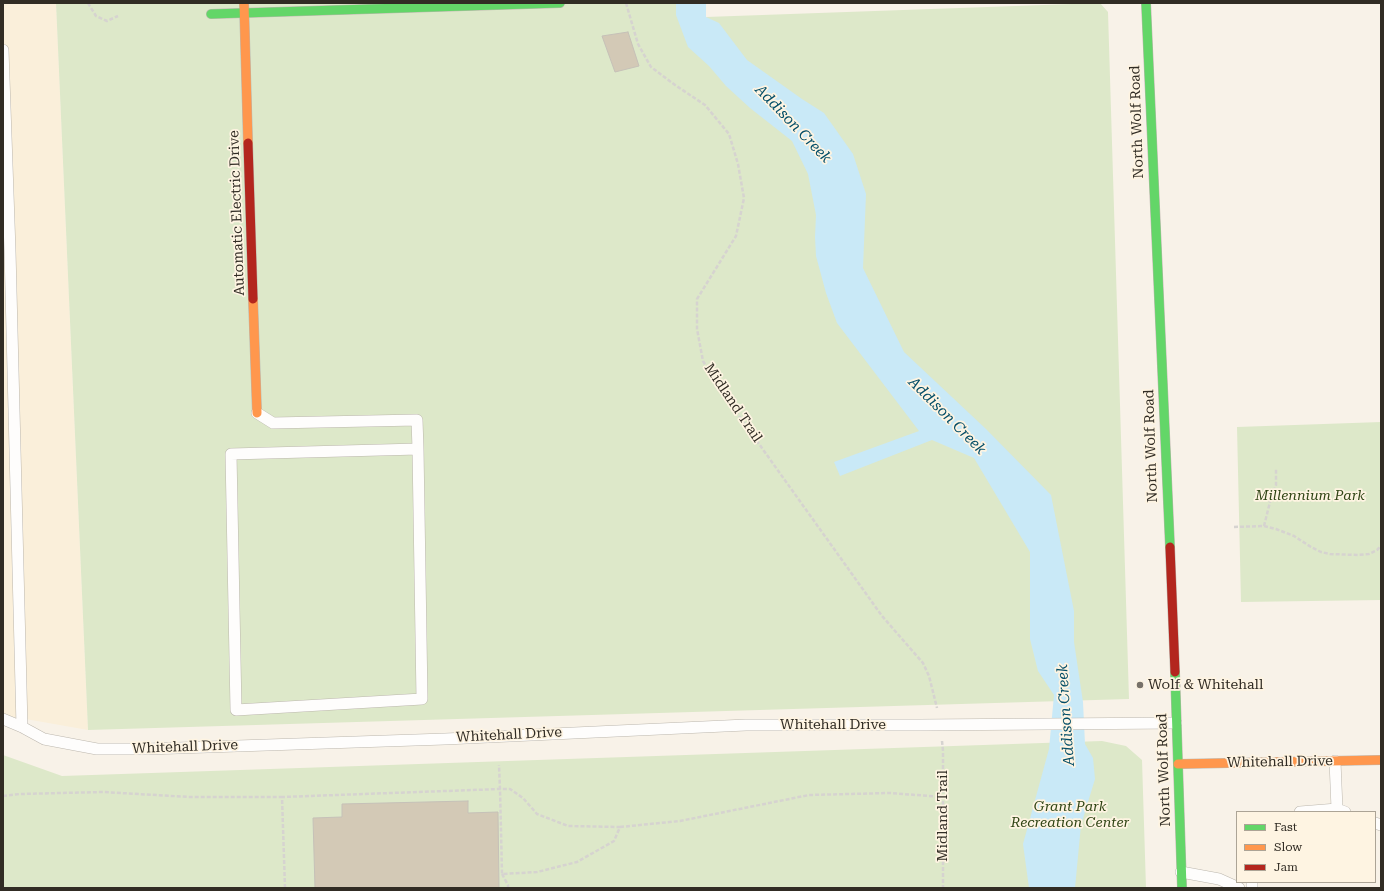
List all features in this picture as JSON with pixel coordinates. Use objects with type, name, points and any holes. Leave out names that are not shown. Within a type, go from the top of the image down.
[{"type":"street","name":"Automatic Electric Drive","points":[[244,3],[257,412]]},
{"type":"street","points":[[211,14],[560,3]]},
{"type":"street","name":"North Wolf Road","points":[[1146,3],[1182,888]]},
{"type":"street","name":"Whitehall Drive","points":[[1178,764],[1381,760]]},
{"type":"lane","points":[[3,50],[10,251],[22,727]]},
{"type":"lane","points":[[257,412],[273,423],[417,420],[418,449],[422,699],[236,710],[231,454],[418,449]]},
{"type":"lane","name":"Whitehall Drive","points":[[3,719],[44,739],[97,749],[148,749],[445,739],[746,725],[1176,723]]},
{"type":"lane","points":[[1335,761],[1341,811]]},
{"type":"lane","points":[[1181,872],[1219,879],[1239,888]]},
{"type":"path","points":[[88,3],[96,16],[107,21],[118,16]]},
{"type":"path","name":"Midland Trail","points":[[626,3],[638,44],[651,67],[705,105],[729,134],[738,164],[744,198],[736,236],[697,299],[697,329],[703,361],[724,395],[882,616],[923,663],[929,676],[936,708]]},
{"type":"path","points":[[1264,526],[1276,485],[1276,468]]},
{"type":"path","points":[[1234,528],[1264,526],[1294,536],[1321,552],[1358,555],[1369,554],[1381,546]]},
{"type":"path","name":"Midland Trail","points":[[942,744],[943,888]]},
{"type":"path","points":[[499,766],[502,874],[508,888]]},
{"type":"path","points":[[3,796],[20,794],[103,792],[190,797],[282,797],[510,789],[523,798],[538,814],[568,826],[620,827],[680,821],[809,795],[890,794],[943,797]]},
{"type":"path","points":[[282,797],[285,888]]},
{"type":"path","points":[[502,874],[537,872],[577,862],[614,841],[620,827]]},
{"type":"shaded area","points":[[3,3],[56,3],[88,730],[3,715]]},
{"type":"green space","points":[[56,3],[705,3],[706,17],[1100,3],[1108,12],[1129,699],[88,730]]},
{"type":"green space","name":"Millennium Park","points":[[1381,422],[1381,600],[1241,602],[1237,427]]},
{"type":"green space","name":"Grant Park Recreation Center","points":[[1102,741],[1126,746],[1142,760],[1146,888],[3,888],[3,755],[62,776]]},
{"type":"water","name":"Addison Creek","points":[[676,3],[706,3],[706,17],[719,23],[747,60],[824,113],[853,154],[866,194],[863,268],[904,352],[986,429],[1051,495],[1074,611],[1074,642],[1083,702],[1085,744],[1093,758],[1095,779],[1081,825],[1075,888],[1029,888],[1023,844],[1049,749],[1054,695],[1038,671],[1030,639],[1030,552],[974,458],[932,440],[840,476],[834,462],[919,431],[837,323],[826,293],[816,256],[816,215],[808,174],[792,141],[750,108],[688,47],[676,15]]},
{"type":"building","points":[[628,32],[639,66],[615,72],[602,36]]},
{"type":"building","points":[[468,801],[468,813],[498,812],[499,888],[315,888],[313,818],[342,817],[342,804]]},
{"type":"traffic: fast","points":[[211,14],[560,3]]},
{"type":"traffic: fast","points":[[1146,3],[1170,547]]},
{"type":"traffic: fast","points":[[1175,672],[1182,888]]},
{"type":"traffic: slow","points":[[244,3],[248,143]]},
{"type":"traffic: slow","points":[[253,299],[257,413]]},
{"type":"traffic: slow","points":[[1178,764],[1381,760]]},
{"type":"traffic: jam","points":[[248,143],[253,299]]},
{"type":"traffic: jam","points":[[1170,547],[1175,672]]},
{"type":"place","name":"Wolf & Whitehall","points":[[1140,685]]}]
